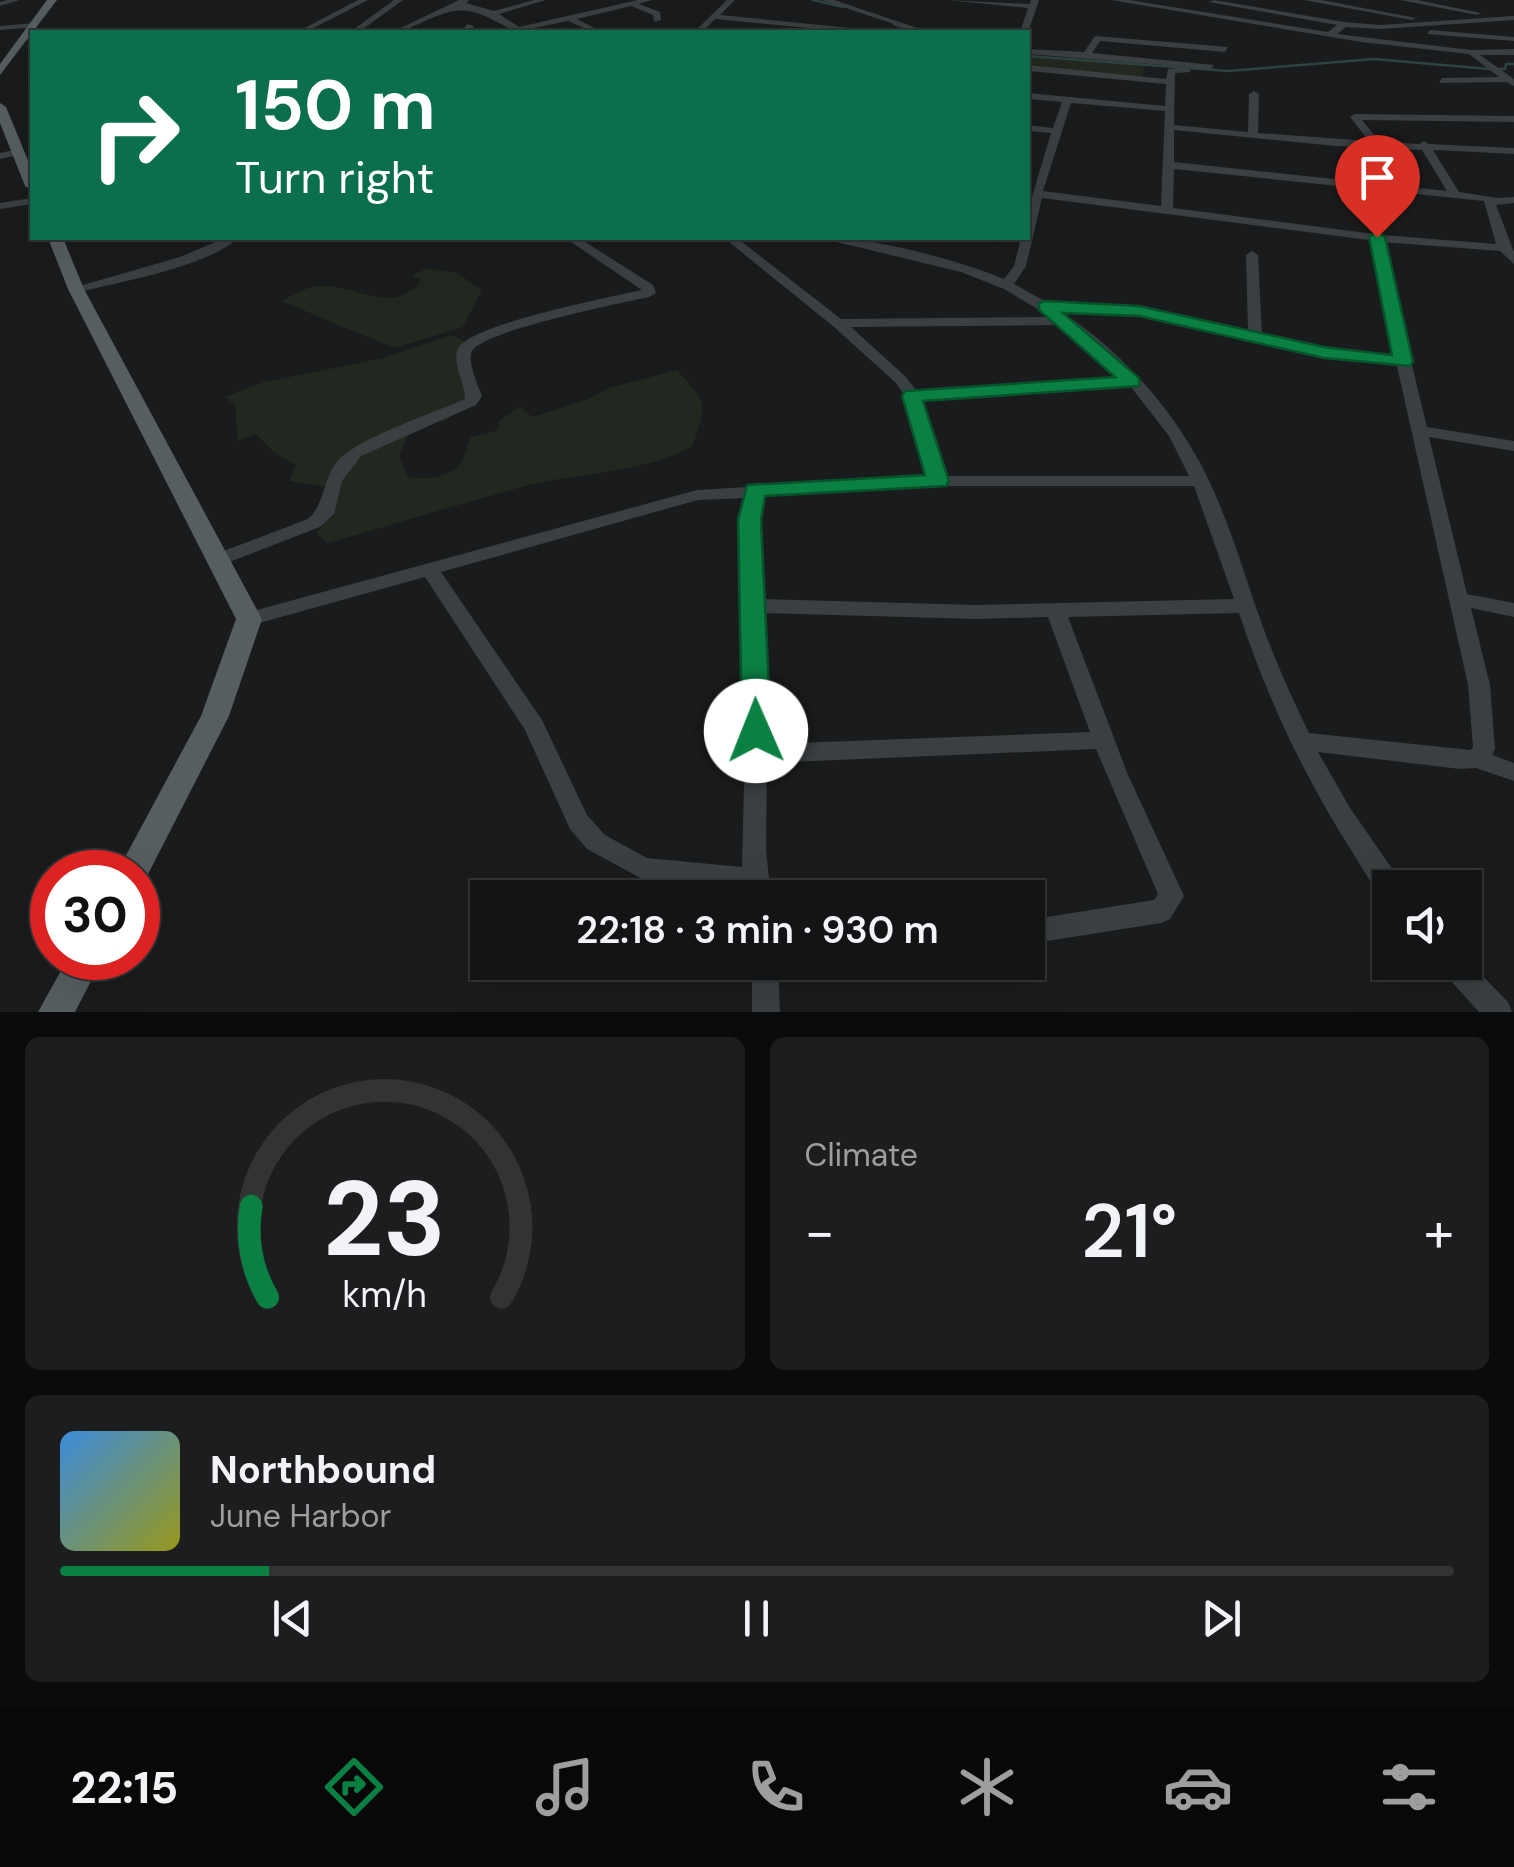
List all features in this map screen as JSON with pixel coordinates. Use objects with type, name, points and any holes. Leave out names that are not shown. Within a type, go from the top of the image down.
[{"type":"main road","points":[[30,30],[52,0]]},
{"type":"main road","points":[[0,72],[30,31]]},
{"type":"main road","points":[[0,108],[30,180]]},
{"type":"main road","points":[[56,240],[76,289],[249,618],[243,645],[199,747],[145,850]]},
{"type":"main road","points":[[56,1012],[74,980]]},
{"type":"street","points":[[0,4],[16,0]]},
{"type":"street","points":[[304,30],[364,0]]},
{"type":"street","points":[[357,30],[398,0]]},
{"type":"street","points":[[495,13],[542,0]]},
{"type":"street","points":[[523,30],[648,0]]},
{"type":"street","points":[[700,30],[731,0]]},
{"type":"street","points":[[826,0],[846,2],[919,30]]},
{"type":"street","points":[[950,0],[1034,3],[1025,30]]},
{"type":"street","points":[[1114,0],[1251,28],[1471,52],[1514,52]]},
{"type":"street","points":[[1308,0],[1438,22]]},
{"type":"street","points":[[1404,0],[1511,19]]},
{"type":"street","points":[[1190,14],[1215,1],[1344,24],[1514,40]]},
{"type":"street","points":[[400,30],[461,2],[495,13],[518,30]]},
{"type":"street","points":[[631,4],[656,14],[657,20]]},
{"type":"street","points":[[714,17],[834,30]]},
{"type":"street","points":[[571,19],[594,30]]},
{"type":"street","points":[[1380,27],[1511,19]]},
{"type":"street","points":[[1330,35],[1344,24]]},
{"type":"street","points":[[0,28],[34,25]]},
{"type":"street","points":[[1086,55],[1098,38],[1230,46],[1213,69]]},
{"type":"street","points":[[1030,52],[1213,69]]},
{"type":"street","points":[[1471,52],[1511,81]]},
{"type":"street","points":[[1030,68],[1172,82]]},
{"type":"street","points":[[1167,209],[1174,70],[1213,69]]},
{"type":"street","points":[[1460,96],[1442,81],[1511,81]]},
{"type":"street","points":[[1253,136],[1254,94]]},
{"type":"street","points":[[1030,96],[1170,109]]},
{"type":"street","points":[[1030,214],[1068,100]]},
{"type":"street","points":[[1404,144],[1373,140],[1356,118],[1514,119]]},
{"type":"street","points":[[1169,127],[1334,143],[1514,151]]},
{"type":"street","points":[[1030,128],[1056,131]]},
{"type":"street","points":[[1424,144],[1455,194]]},
{"type":"street","points":[[0,156],[18,145]]},
{"type":"street","points":[[1168,165],[1514,200]]},
{"type":"street","points":[[1030,169],[1043,171]]},
{"type":"street","points":[[1036,194],[1509,254]]},
{"type":"street","points":[[0,206],[30,200]]},
{"type":"street","points":[[1492,200],[1489,207],[1509,254]]},
{"type":"street","points":[[1377,237],[1479,685],[1484,750],[1476,759]]},
{"type":"street","points":[[76,289],[194,256],[230,240]]},
{"type":"street","points":[[220,559],[314,523],[324,514],[328,492],[341,464],[355,453],[471,402],[474,396],[463,357],[474,340],[575,308],[649,293],[648,288],[574,240]]},
{"type":"street","points":[[733,240],[901,380],[912,396],[938,481]]},
{"type":"street","points":[[834,240],[1007,285],[1066,321],[1132,382],[1176,436],[1200,481],[1275,684],[1380,870]]},
{"type":"street","points":[[1007,285],[1020,266],[1025,240]]},
{"type":"street","points":[[1252,254],[1255,339]]},
{"type":"street","points":[[1045,307],[1139,311],[1255,339],[1403,362]]},
{"type":"street","points":[[838,324],[1066,321]]},
{"type":"street","points":[[912,396],[1132,382]]},
{"type":"street","points":[[1420,432],[1514,446]]},
{"type":"street","points":[[249,618],[698,496],[938,481],[1200,481]]},
{"type":"street","points":[[754,490],[750,520],[756,880]]},
{"type":"street","points":[[429,568],[534,726],[578,822],[596,842],[644,868],[711,880]]},
{"type":"street","points":[[1459,599],[1514,610]]},
{"type":"street","points":[[754,606],[1056,612],[1245,606]]},
{"type":"street","points":[[1045,929],[1161,911],[1171,896],[1104,740],[1056,612]]},
{"type":"street","points":[[756,754],[1104,740]]},
{"type":"street","points":[[1304,741],[1476,759],[1514,772]]},
{"type":"street","points":[[765,980],[766,1012]]},
{"type":"street","points":[[1468,980],[1498,1012]]},
{"type":"shaded area","points":[[1030,55],[1144,65],[1143,77],[1030,67]]},
{"type":"shaded area","points":[[428,268],[457,273],[482,290],[463,327],[395,348],[281,301],[318,286],[399,297],[421,280],[412,275]]},
{"type":"shaded area","points":[[452,335],[472,346],[462,365],[468,374],[465,402],[450,407],[449,419],[428,425],[414,419],[399,456],[408,477],[430,478],[452,471],[462,461],[471,437],[497,431],[499,421],[520,406],[532,417],[586,400],[609,388],[677,370],[702,404],[693,446],[658,461],[529,485],[328,543],[316,533],[328,519],[327,487],[289,481],[296,465],[275,453],[256,434],[238,441],[235,405],[225,397],[264,382],[383,358]]},
{"type":"waterway","points":[[813,0],[843,7]]},
{"type":"waterway","points":[[894,24],[912,30]]},
{"type":"waterway","points":[[1030,56],[1228,71],[1374,59],[1489,69],[1505,69],[1506,64],[1514,64]]},
{"type":"route","points":[[756,731],[750,520],[754,490],[938,481],[912,396],[1132,382],[1066,321],[1045,307],[1139,311],[1324,353],[1403,362],[1377,237]]}]
